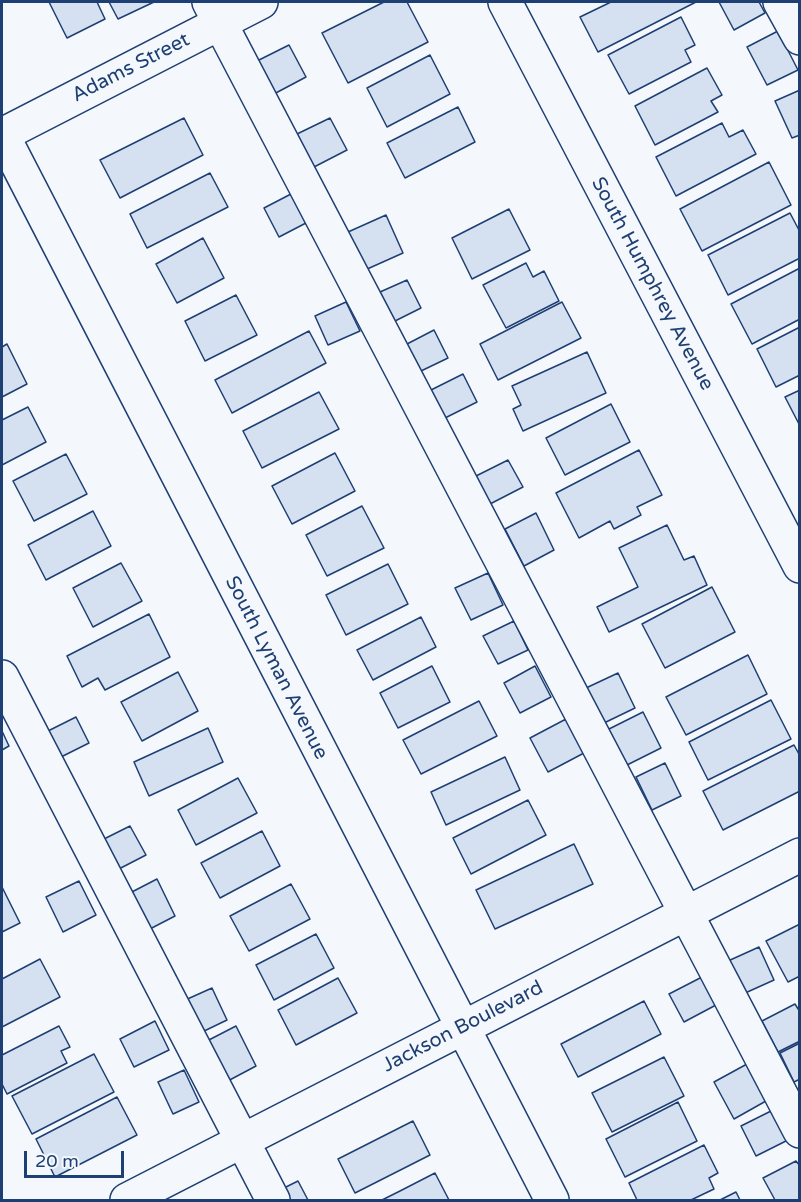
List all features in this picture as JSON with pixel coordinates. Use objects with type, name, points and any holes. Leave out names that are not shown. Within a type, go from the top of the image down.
[{"type":"street","name":"Adams Street","points":[[2,135],[215,12],[261,2]]},
{"type":"street","name":"South Humphrey Avenue","points":[[505,2],[800,566]]},
{"type":"street","points":[[780,2],[800,38]]},
{"type":"street","points":[[215,12],[800,1131]]},
{"type":"street","name":"South Lyman Avenue","points":[[2,135],[461,1028],[552,1200]]},
{"type":"street","points":[[2,677],[273,1200]]},
{"type":"street","name":"Jackson Boulevard","points":[[127,1200],[800,855]]},
{"type":"building","points":[[49,2],[97,2],[105,19],[67,38]]},
{"type":"building","points":[[109,2],[154,2],[118,19]]},
{"type":"building","points":[[384,2],[407,2],[428,42],[348,83],[322,33]]},
{"type":"building","points":[[611,2],[696,2],[598,52],[580,17]]},
{"type":"building","points":[[719,2],[759,2],[765,13],[734,30]]},
{"type":"building","points":[[681,17],[695,45],[685,50],[691,62],[629,94],[608,55]]},
{"type":"building","points":[[778,31],[798,70],[767,85],[747,47]]},
{"type":"building","points":[[289,45],[306,77],[272,95],[255,62]]},
{"type":"building","points":[[430,55],[450,94],[387,127],[367,88]]},
{"type":"building","points":[[707,68],[722,95],[711,101],[718,112],[655,145],[635,106]]},
{"type":"building","points":[[800,90],[800,135],[792,138],[775,101]]},
{"type":"building","points":[[458,107],[475,142],[405,178],[387,143]]},
{"type":"building","points":[[184,118],[203,155],[120,198],[100,160]]},
{"type":"building","points":[[330,118],[347,150],[314,167],[297,134]]},
{"type":"building","points":[[722,123],[729,137],[743,130],[756,154],[676,196],[656,157]]},
{"type":"building","points":[[769,162],[791,205],[702,251],[680,209]]},
{"type":"building","points":[[210,173],[228,207],[147,248],[130,214]]},
{"type":"building","points":[[291,194],[306,223],[279,237],[264,208]]},
{"type":"building","points":[[509,209],[530,250],[472,279],[452,238]]},
{"type":"building","points":[[790,213],[800,232],[800,258],[728,295],[708,255]]},
{"type":"building","points":[[386,215],[403,253],[365,270],[348,232]]},
{"type":"building","points":[[203,238],[224,278],[177,303],[156,264]]},
{"type":"building","points":[[526,263],[533,277],[544,271],[559,301],[506,328],[483,285]]},
{"type":"building","points":[[800,268],[800,319],[752,344],[731,304]]},
{"type":"building","points":[[407,280],[421,308],[395,321],[380,292]]},
{"type":"building","points":[[236,295],[257,335],[205,361],[185,321]]},
{"type":"building","points":[[346,302],[360,331],[328,345],[315,316]]},
{"type":"building","points":[[562,302],[581,338],[498,380],[480,344]]},
{"type":"building","points":[[800,327],[800,375],[776,387],[757,349]]},
{"type":"building","points":[[434,330],[448,358],[421,371],[407,344]]},
{"type":"building","points":[[309,331],[326,363],[232,413],[215,380]]},
{"type":"building","points":[[7,344],[27,384],[2,397],[2,347]]},
{"type":"building","points":[[587,352],[606,393],[523,431],[513,409],[521,405],[512,386]]},
{"type":"building","points":[[463,374],[477,402],[445,418],[431,390]]},
{"type":"building","points":[[800,390],[800,426],[785,397]]},
{"type":"building","points":[[319,392],[339,429],[262,468],[243,431]]},
{"type":"building","points":[[611,404],[630,442],[565,475],[546,438]]},
{"type":"building","points":[[28,407],[46,442],[2,465],[2,420]]},
{"type":"building","points":[[639,450],[662,495],[637,507],[641,515],[614,529],[610,521],[579,538],[556,493]]},
{"type":"building","points":[[335,453],[355,491],[292,524],[272,486]]},
{"type":"building","points":[[66,454],[87,494],[34,521],[13,481]]},
{"type":"building","points":[[508,460],[523,487],[490,504],[476,476]]},
{"type":"building","points":[[362,506],[384,548],[327,576],[306,535]]},
{"type":"building","points":[[93,511],[111,546],[46,580],[28,545]]},
{"type":"building","points":[[536,513],[554,550],[524,566],[505,529]]},
{"type":"building","points":[[667,525],[684,560],[694,556],[707,585],[609,632],[597,607],[638,587],[619,548]]},
{"type":"building","points":[[121,563],[142,601],[93,627],[73,588]]},
{"type":"building","points":[[388,564],[408,604],[346,635],[326,595]]},
{"type":"building","points":[[488,573],[503,605],[471,620],[455,588]]},
{"type":"building","points":[[712,587],[735,632],[665,668],[642,624]]},
{"type":"building","points":[[149,614],[170,657],[105,690],[98,678],[82,687],[67,656]]},
{"type":"building","points":[[421,617],[436,647],[373,680],[357,650]]},
{"type":"building","points":[[514,621],[528,650],[498,664],[483,636]]},
{"type":"building","points":[[748,655],[767,694],[686,735],[666,697]]},
{"type":"building","points":[[432,666],[450,702],[398,728],[380,693]]},
{"type":"building","points":[[535,666],[551,697],[520,713],[504,683]]},
{"type":"building","points":[[178,672],[198,711],[142,741],[121,702]]},
{"type":"building","points":[[618,673],[635,708],[604,723],[586,688]]},
{"type":"building","points":[[771,700],[791,739],[708,780],[689,742]]},
{"type":"building","points":[[479,701],[497,736],[421,774],[403,740]]},
{"type":"building","points":[[643,712],[661,748],[625,766],[607,730]]},
{"type":"building","points":[[76,717],[89,743],[57,759],[44,733]]},
{"type":"building","points":[[566,719],[584,753],[548,772],[530,738]]},
{"type":"building","points":[[208,728],[223,762],[149,796],[134,762]]},
{"type":"building","points":[[2,731],[9,746],[2,750]]},
{"type":"building","points":[[794,745],[800,756],[800,791],[723,830],[703,791]]},
{"type":"building","points":[[505,757],[520,790],[446,825],[431,792]]},
{"type":"building","points":[[665,763],[681,796],[652,810],[636,777]]},
{"type":"building","points":[[238,778],[257,813],[196,845],[178,810]]},
{"type":"building","points":[[528,800],[546,835],[471,874],[453,838]]},
{"type":"building","points":[[130,826],[146,855],[115,871],[100,841]]},
{"type":"building","points":[[262,831],[280,866],[220,898],[201,863]]},
{"type":"building","points":[[574,844],[593,884],[495,929],[476,890]]},
{"type":"building","points":[[157,879],[175,916],[146,931],[128,894]]},
{"type":"building","points":[[79,881],[96,915],[63,932],[46,897]]},
{"type":"building","points":[[291,884],[310,919],[249,951],[230,916]]},
{"type":"building","points":[[2,887],[20,923],[2,932]]},
{"type":"building","points":[[800,924],[800,976],[788,982],[766,941]]},
{"type":"building","points":[[316,934],[334,968],[274,1000],[256,965]]},
{"type":"building","points":[[759,947],[774,980],[743,994],[728,961]]},
{"type":"building","points":[[40,959],[60,997],[2,1027],[2,979]]},
{"type":"building","points":[[702,977],[716,1005],[684,1022],[669,994]]},
{"type":"building","points":[[338,978],[357,1013],[296,1045],[278,1010]]},
{"type":"building","points":[[212,988],[227,1020],[198,1034],[183,1001]]},
{"type":"building","points":[[644,1001],[661,1034],[578,1077],[561,1044]]},
{"type":"building","points":[[795,1004],[800,1012],[800,1041],[778,1052],[762,1021]]},
{"type":"building","points":[[155,1021],[169,1050],[134,1067],[120,1039]]},
{"type":"building","points":[[59,1026],[70,1047],[61,1051],[67,1063],[7,1094],[2,1084],[2,1055]]},
{"type":"building","points":[[236,1026],[256,1066],[224,1083],[203,1043]]},
{"type":"building","points":[[800,1043],[800,1079],[794,1082],[780,1053]]},
{"type":"building","points":[[94,1054],[114,1092],[32,1134],[12,1096]]},
{"type":"building","points":[[664,1057],[684,1096],[612,1132],[592,1093]]},
{"type":"building","points":[[747,1064],[766,1101],[734,1119],[714,1082]]},
{"type":"building","points":[[184,1070],[199,1102],[173,1114],[158,1082]]},
{"type":"building","points":[[117,1097],[137,1135],[55,1177],[36,1139]]},
{"type":"building","points":[[678,1102],[697,1141],[625,1177],[606,1139]]},
{"type":"building","points":[[773,1110],[788,1140],[756,1156],[741,1126]]},
{"type":"building","points":[[413,1121],[430,1155],[355,1193],[338,1159]]},
{"type":"building","points":[[704,1145],[718,1173],[709,1178],[714,1189],[691,1200],[637,1200],[629,1183]]},
{"type":"building","points":[[796,1161],[800,1166],[800,1200],[775,1200],[763,1178]]},
{"type":"building","points":[[435,1173],[449,1200],[382,1200],[400,1191]]},
{"type":"building","points":[[298,1181],[308,1200],[280,1200],[276,1192]]},
{"type":"building","points":[[736,1192],[740,1200],[720,1200]]}]
